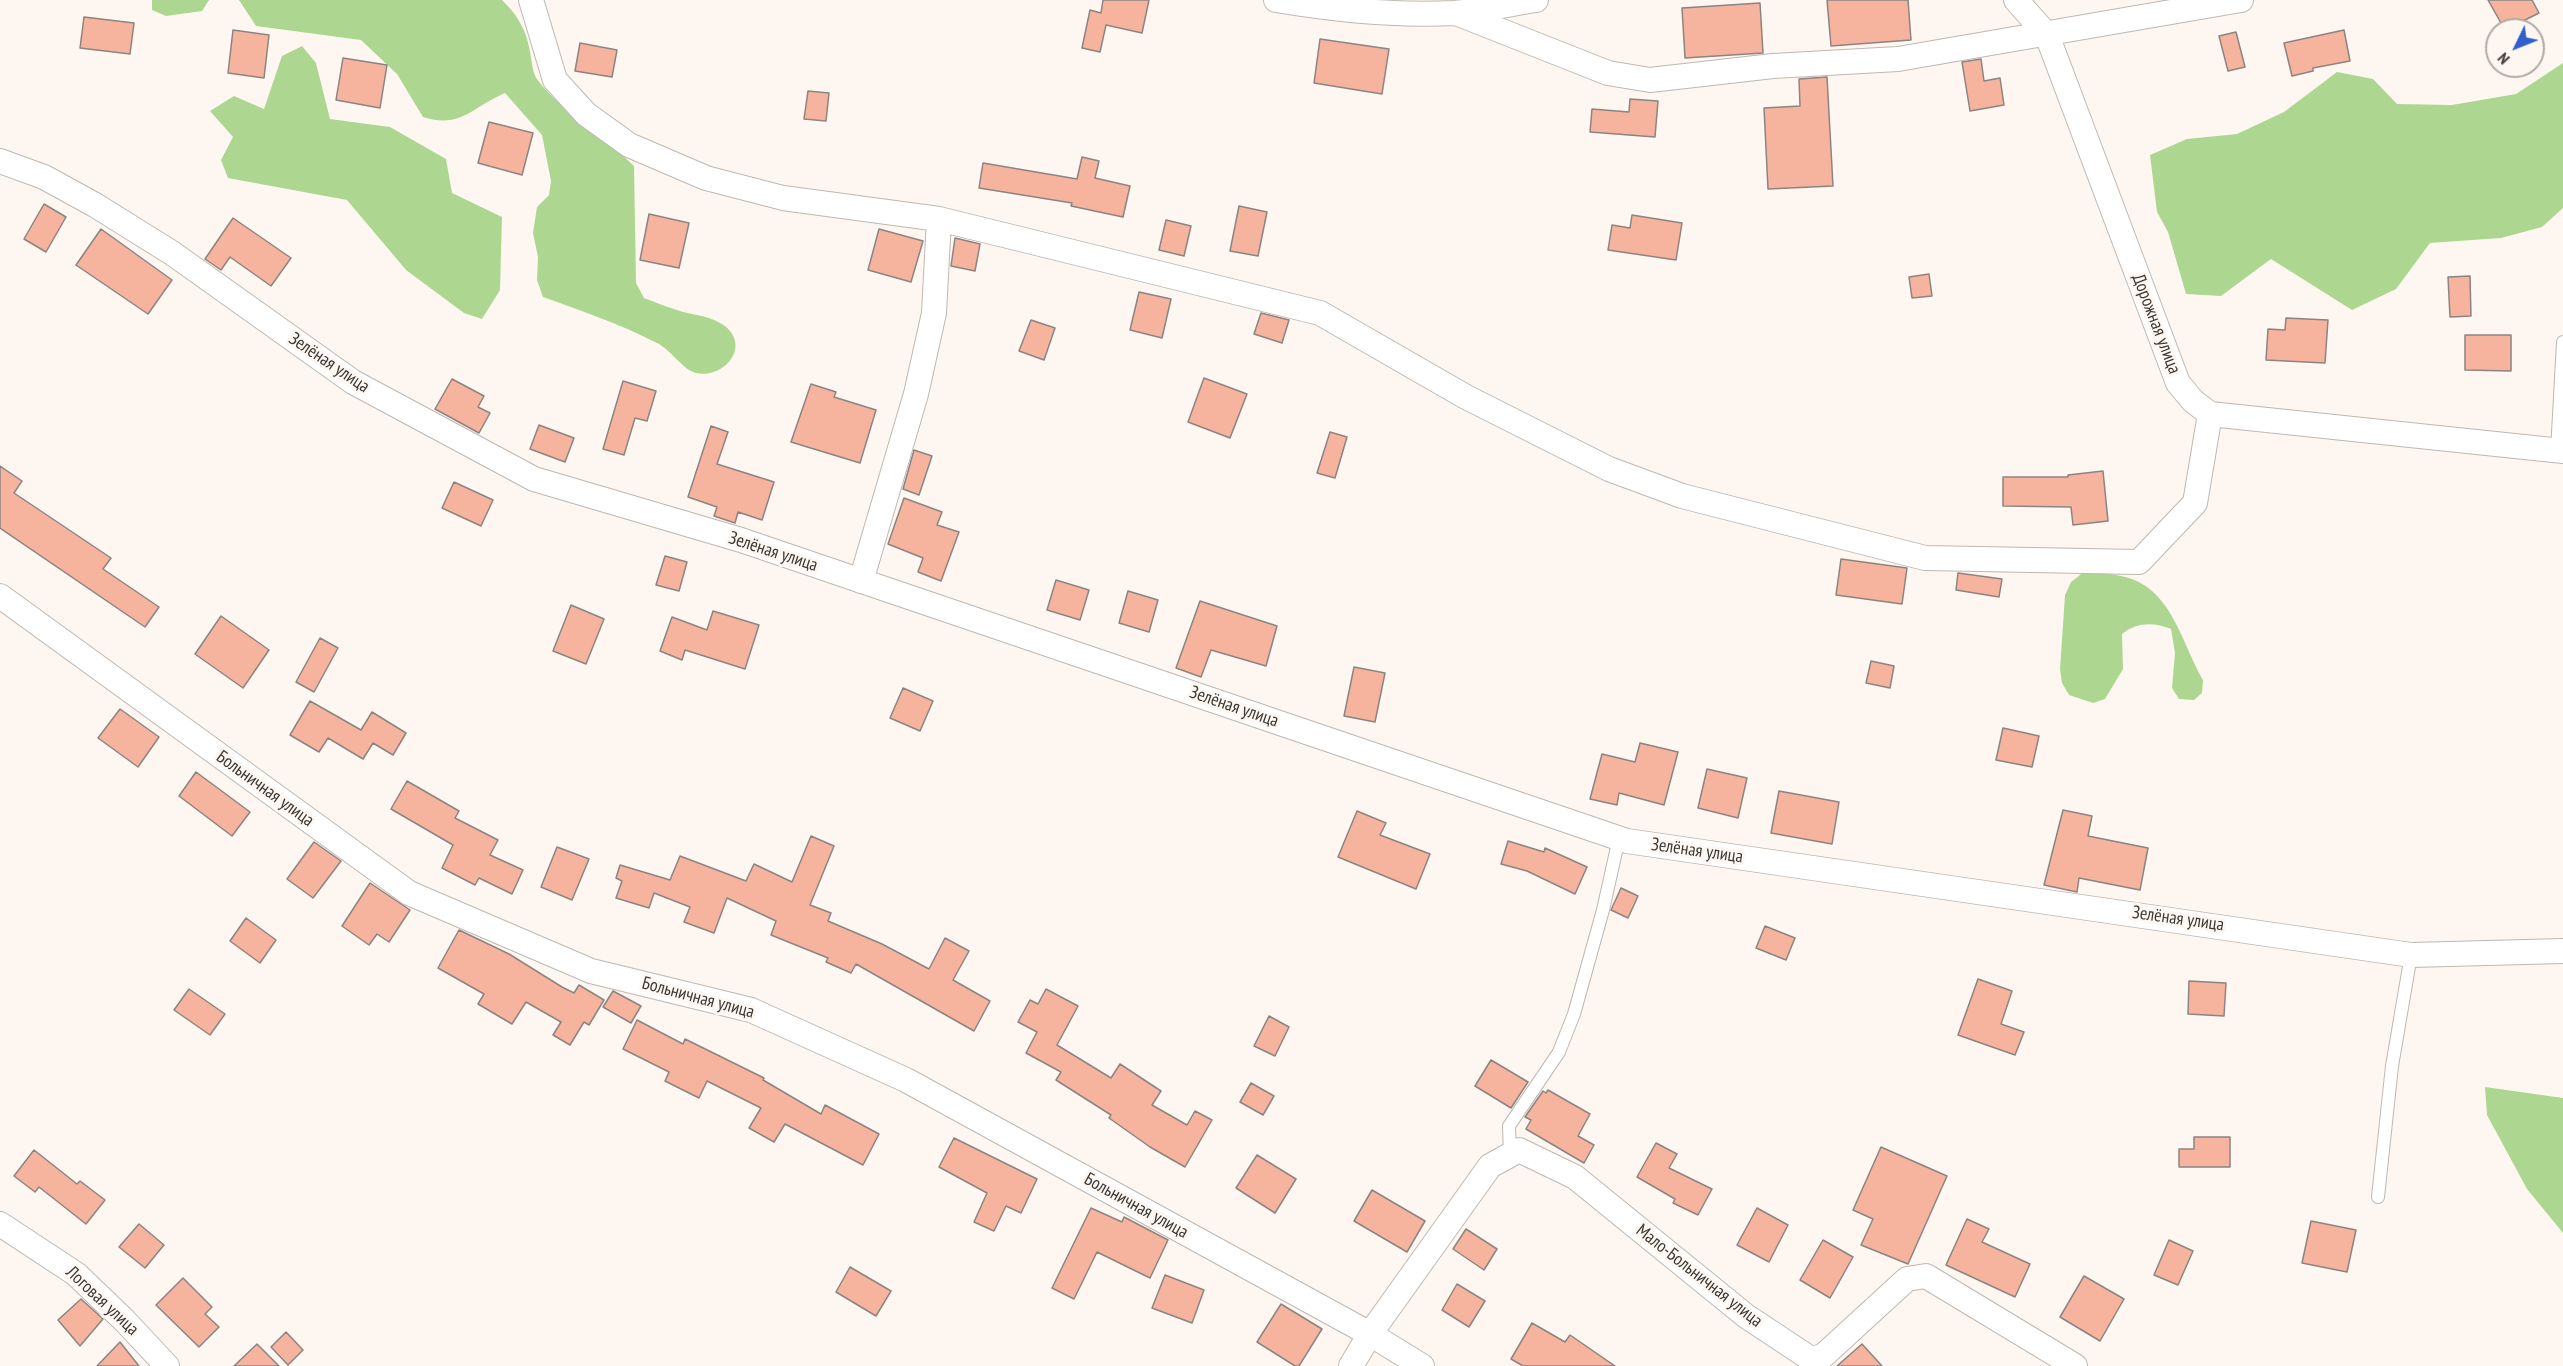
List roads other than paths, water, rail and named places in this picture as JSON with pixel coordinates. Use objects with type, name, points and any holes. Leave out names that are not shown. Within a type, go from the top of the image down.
[{"type":"street","points":[[531,0],[555,81],[586,114],[629,145],[706,178],[783,198],[939,219],[1320,313],[1466,397],[1609,469],[1682,496],[1925,558],[2139,562],[2195,503],[2210,414],[2560,451]]},
{"type":"street","points":[[1276,0],[1342,12],[1456,13],[1536,0]]},
{"type":"street","name":"Дорожная улица","points":[[2016,0],[2047,35],[2178,383],[2193,401],[2210,414]]},
{"type":"street","points":[[1456,13],[1608,73],[1650,80],[1773,66],[1898,58],[2047,35],[2241,0]]},
{"type":"street","name":"Зелёная улица","points":[[0,161],[44,177],[95,205],[171,253],[352,382],[534,479],[741,540],[1619,838],[2412,955],[2563,951]]},
{"type":"street","points":[[861,581],[916,393],[933,313],[939,219]]},
{"type":"street","name":"Больничная улица","points":[[0,596],[409,893],[591,970],[751,1010],[906,1080],[1370,1334],[1422,1366]]},
{"type":"street","name":"Мало-Больничная улица","points":[[1510,1155],[1519,1150],[1575,1177],[1746,1316],[1811,1359],[1823,1356],[1907,1279],[1926,1276],[2075,1366]]},
{"type":"street","points":[[1351,1366],[1370,1334],[1490,1166],[1510,1155]]},
{"type":"street","name":"Логовая улица","points":[[0,1224],[76,1274],[167,1366]]},
{"type":"lane","points":[[2560,451],[2563,342]]},
{"type":"lane","points":[[1510,1155],[1509,1126],[1550,1066],[1574,1014],[1603,910],[1619,838]]},
{"type":"lane","points":[[2378,1197],[2392,1066],[2412,955]]}]
